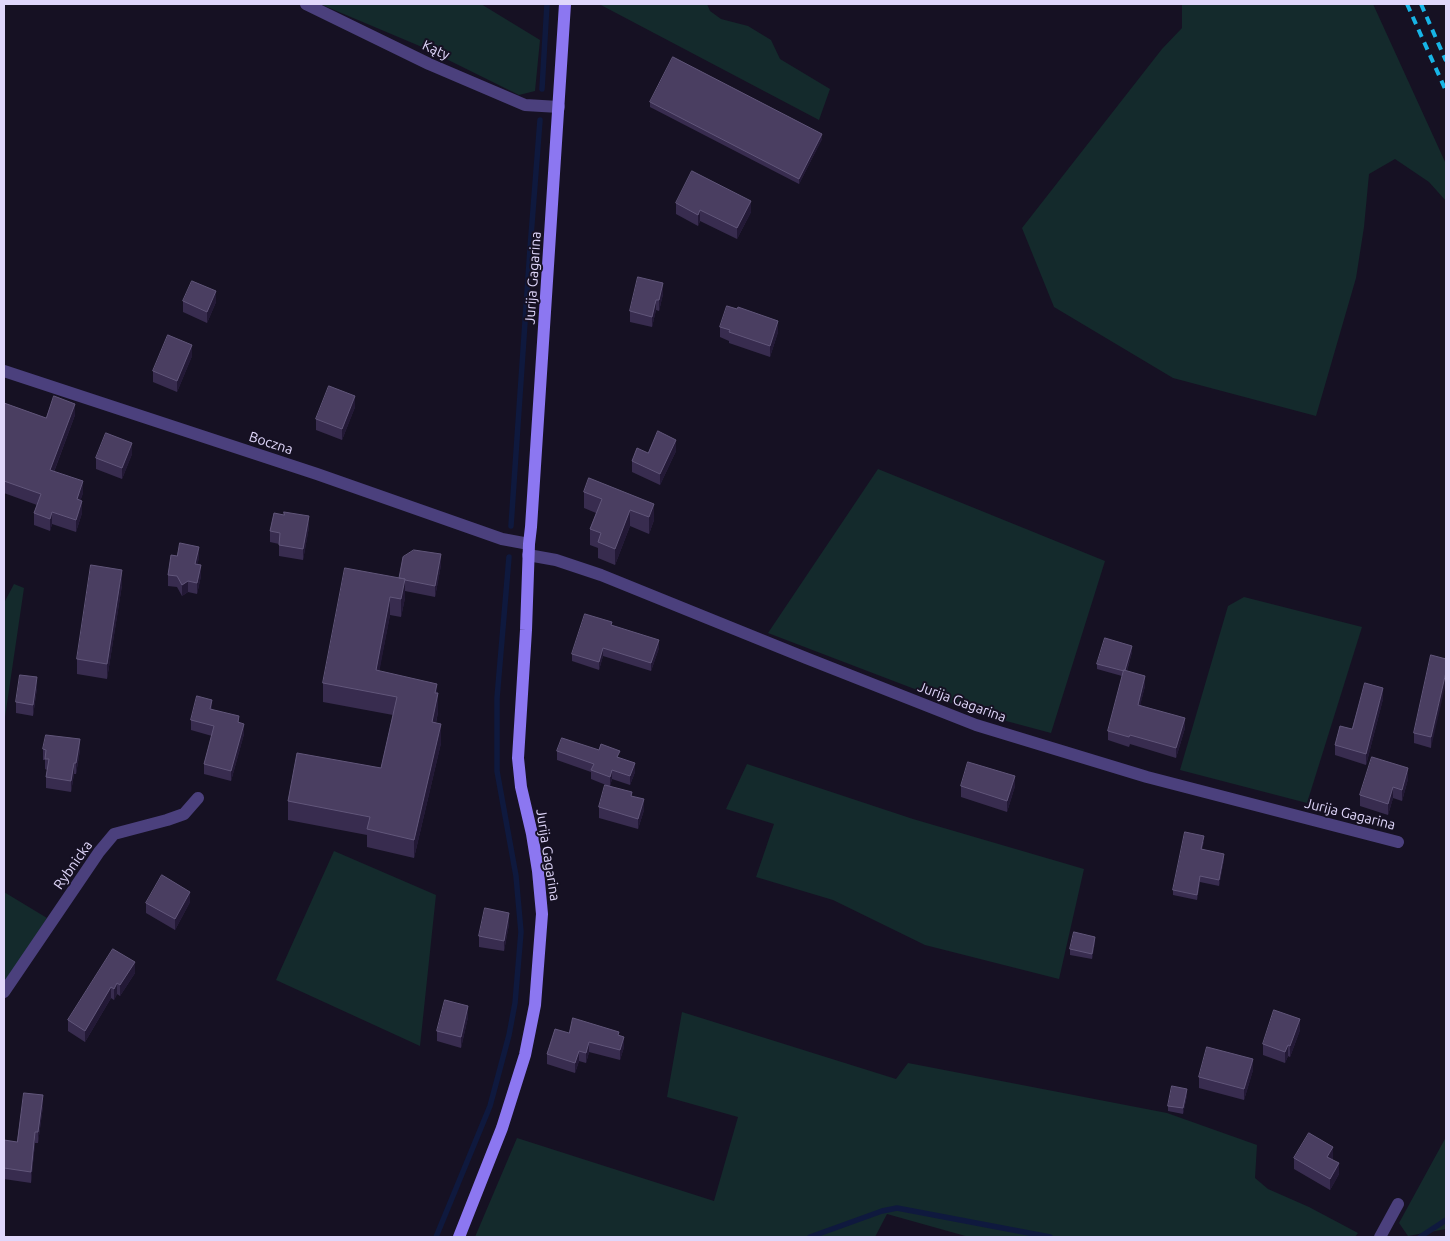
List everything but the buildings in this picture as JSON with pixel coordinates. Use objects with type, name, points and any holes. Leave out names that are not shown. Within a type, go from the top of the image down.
[{"type":"street","name":"Kąty","points":[[306,4],[429,64],[525,105],[559,106]]},
{"type":"street","name":"Jurija Gagarina","points":[[459,1237],[502,1128],[525,1055],[535,1005],[542,914],[534,843],[521,787],[518,758],[529,549],[565,4]]},
{"type":"street","name":"Boczna","points":[[4,371],[300,468],[529,549]]},
{"type":"street","name":"Jurija Gagarina","points":[[529,549],[601,575],[976,725],[1147,777],[1398,842]]},
{"type":"street","name":"Rybnicka","points":[[4,992],[99,852],[114,834],[184,814],[198,798]]},
{"type":"street","points":[[1380,1237],[1398,1204]]},
{"type":"green space","points":[[320,4],[481,4],[540,40],[535,91],[519,95],[422,47]]},
{"type":"green space","points":[[599,4],[707,4],[710,11],[721,19],[748,26],[771,40],[780,59],[830,89],[819,120]]},
{"type":"green space","points":[[1182,4],[1373,4],[1446,164],[1446,201],[1429,182],[1395,159],[1369,174],[1364,227],[1356,278],[1316,416],[1173,378],[1054,307],[1022,228],[1162,49],[1182,28]]},
{"type":"green space","points":[[878,469],[1105,561],[1051,733],[980,714],[768,633]]},
{"type":"green space","points":[[14,584],[24,588],[4,724],[4,603]]},
{"type":"green space","points":[[1244,597],[1362,627],[1307,803],[1180,770],[1228,606]]},
{"type":"green space","points":[[747,764],[913,819],[1084,869],[1059,979],[925,945],[833,900],[756,877],[774,824],[726,809]]},
{"type":"green space","points":[[334,851],[436,895],[420,1046],[276,980]]},
{"type":"green space","points":[[4,892],[47,918],[4,984]]},
{"type":"green space","points":[[682,1012],[896,1079],[908,1063],[1167,1113],[1257,1145],[1255,1178],[1268,1189],[1309,1207],[1358,1233],[1355,1237],[969,1237],[887,1214],[875,1237],[475,1237],[517,1138],[714,1201],[738,1117],[667,1097]]},
{"type":"green space","points":[[1446,1137],[1446,1229],[1408,1236],[1399,1223]]},
{"type":"waterway","points":[[542,89],[547,4]]},
{"type":"waterway","points":[[511,526],[540,120]]},
{"type":"waterway","points":[[436,1237],[490,1106],[509,1035],[515,1003],[521,932],[516,876],[497,771],[497,698],[509,557]]},
{"type":"waterway","points":[[810,1237],[882,1211],[897,1208],[1050,1237]]},
{"type":"waterway","points":[[1420,1237],[1446,1220]]},
{"type":"railway","points":[[1407,4],[1446,91]]},
{"type":"railway","points":[[1421,4],[1446,61]]}]
